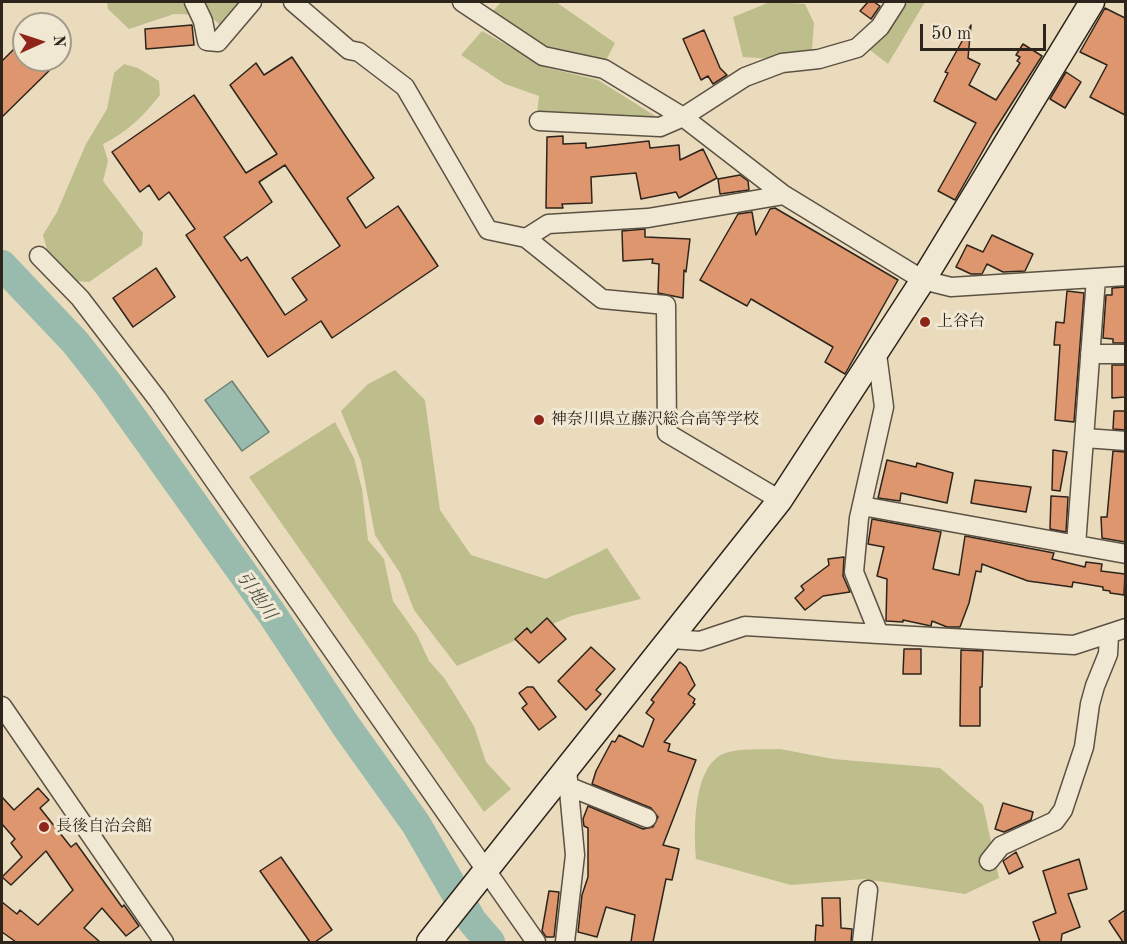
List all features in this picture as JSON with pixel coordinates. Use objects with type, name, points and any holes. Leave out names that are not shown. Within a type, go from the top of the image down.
[{"type":"street","points":[[195,2],[203,21],[207,41],[218,42],[252,2]]},
{"type":"street","points":[[293,2],[349,50],[359,52],[405,87],[488,230],[526,238],[602,299],[666,305],[667,433],[780,500]]},
{"type":"street","points":[[462,2],[543,56],[604,69],[683,117],[784,195],[923,280],[951,287],[1125,276]]},
{"type":"street","points":[[539,121],[660,127],[683,117],[745,77],[782,63],[819,59],[856,48],[880,27],[896,2]]},
{"type":"street","points":[[429,942],[481,875],[569,778],[672,639],[780,500],[877,354],[1092,2]]},
{"type":"street","points":[[526,238],[548,224],[648,218],[784,195]]},
{"type":"street","points":[[39,256],[80,298],[158,400],[331,645],[481,875],[536,942]]},
{"type":"street","points":[[1076,545],[1096,278]]},
{"type":"street","points":[[877,354],[884,407],[862,506],[854,572],[879,634]]},
{"type":"street","points":[[1090,354],[1125,354]]},
{"type":"street","points":[[1085,438],[1125,441]]},
{"type":"street","points":[[862,506],[1125,554]]},
{"type":"street","points":[[672,639],[700,641],[745,626],[1074,645],[1117,632]]},
{"type":"street","points":[[989,861],[1000,846],[1056,821],[1063,810],[1084,747],[1095,686],[1117,632]]},
{"type":"street","points":[[2,706],[164,942]]},
{"type":"street","points":[[569,778],[647,818]]},
{"type":"street","points":[[565,942],[575,855],[569,778]]},
{"type":"street","points":[[862,942],[868,890]]},
{"type":"green space","points":[[107,2],[244,2],[220,25],[209,15],[174,14],[129,29],[108,9]]},
{"type":"green space","points":[[501,2],[556,2],[615,43],[605,62],[546,49],[493,11]]},
{"type":"green space","points":[[770,2],[805,4],[814,23],[812,49],[774,59],[743,57],[733,17]]},
{"type":"green space","points":[[903,2],[925,2],[888,64],[866,47]]},
{"type":"green space","points":[[482,31],[548,68],[598,80],[660,119],[537,114],[539,96],[505,84],[461,55]]},
{"type":"green space","points":[[124,64],[138,68],[159,81],[160,95],[148,109],[128,128],[103,144],[108,161],[103,181],[143,233],[142,245],[89,282],[75,281],[48,253],[43,235],[57,212],[86,144],[107,109],[114,73]]},
{"type":"green space","points":[[395,370],[425,400],[440,510],[471,555],[546,579],[607,548],[641,599],[571,616],[457,666],[414,610],[400,573],[375,535],[361,461],[341,411],[368,384]]},
{"type":"green space","points":[[335,422],[354,458],[362,489],[368,540],[384,559],[393,601],[417,635],[429,661],[445,679],[474,726],[486,762],[511,789],[484,812],[249,477]]},
{"type":"green space","points":[[780,749],[833,759],[940,768],[983,805],[999,878],[965,894],[864,879],[791,885],[696,859],[695,831],[698,798],[708,768],[717,758],[729,752]]},
{"type":"shaded area","points":[[232,381],[269,432],[242,451],[205,400]]},
{"type":"building","points":[[868,2],[874,2],[880,6],[871,19],[860,11]]},
{"type":"building","points":[[1105,8],[1125,18],[1125,115],[1090,97],[1107,65],[1080,52]]},
{"type":"building","points":[[192,25],[194,45],[146,49],[145,29]]},
{"type":"building","points":[[971,25],[968,58],[980,64],[969,85],[996,100],[1020,63],[1017,61],[1020,57],[1016,55],[1023,44],[1042,56],[993,133],[955,200],[938,191],[976,123],[934,101],[948,73],[945,72]]},
{"type":"building","points":[[704,30],[720,68],[727,75],[713,84],[708,76],[701,80],[683,39]]},
{"type":"building","points":[[12,51],[12,72],[48,72],[2,117],[2,61]]},
{"type":"building","points":[[292,57],[374,178],[347,198],[366,228],[398,206],[438,266],[332,338],[321,321],[268,357],[186,235],[195,229],[169,192],[159,200],[149,185],[140,192],[112,152],[194,95],[246,173],[277,154],[230,85],[256,63],[264,75]],"holes":[[[285,165],[340,246],[292,278],[307,300],[285,315],[247,257],[241,261],[224,237],[272,202],[259,182]]]},
{"type":"building","points":[[1066,72],[1081,82],[1065,108],[1050,99]]},
{"type":"building","points":[[563,136],[563,144],[586,143],[586,148],[649,141],[650,148],[679,145],[680,160],[703,149],[717,178],[679,198],[676,192],[641,199],[636,173],[591,177],[592,203],[562,204],[563,208],[546,208],[547,137]]},
{"type":"building","points":[[740,175],[748,181],[749,190],[720,194],[718,179]]},
{"type":"building","points":[[775,208],[898,280],[845,374],[825,362],[833,347],[751,299],[747,306],[700,280],[738,214],[752,212],[756,235],[770,209]]},
{"type":"building","points":[[645,229],[645,237],[690,239],[686,272],[684,270],[683,298],[658,293],[659,264],[652,263],[653,259],[623,261],[622,231]]},
{"type":"building","points":[[992,235],[1033,254],[1025,271],[1003,272],[987,264],[982,274],[971,274],[956,267],[967,245],[983,252]]},
{"type":"building","points":[[156,268],[175,297],[133,327],[113,298]]},
{"type":"building","points":[[1125,287],[1125,343],[1113,343],[1113,339],[1103,338],[1106,295],[1112,295],[1112,288]]},
{"type":"building","points":[[1067,291],[1084,293],[1074,422],[1055,420],[1060,345],[1054,345],[1056,322],[1064,323]]},
{"type":"building","points":[[1112,365],[1125,365],[1125,397],[1112,398]]},
{"type":"building","points":[[1114,411],[1125,411],[1125,430],[1113,429]]},
{"type":"building","points":[[1053,450],[1067,452],[1060,491],[1052,490]]},
{"type":"building","points":[[1113,451],[1125,452],[1125,542],[1102,538],[1101,517],[1107,517]]},
{"type":"building","points":[[887,460],[916,467],[917,463],[953,473],[947,503],[901,493],[900,501],[878,498]]},
{"type":"building","points":[[975,480],[1031,487],[1026,512],[971,503]]},
{"type":"building","points":[[1051,496],[1068,497],[1066,532],[1050,529]]},
{"type":"building","points":[[872,519],[941,532],[933,569],[959,575],[965,536],[1054,553],[1052,559],[1085,567],[1086,562],[1102,564],[1101,571],[1125,574],[1124,595],[1110,593],[1110,591],[1103,590],[1103,587],[1073,582],[1072,587],[1028,581],[982,564],[981,572],[976,571],[969,603],[960,627],[947,627],[932,621],[931,626],[903,620],[903,622],[886,621],[887,579],[877,576],[884,547],[868,544]]},
{"type":"building","points":[[844,557],[843,576],[850,592],[823,596],[805,610],[795,598],[804,590],[801,586],[829,565],[828,559]]},
{"type":"building","points":[[547,618],[566,639],[539,663],[515,639],[527,628],[531,633]]},
{"type":"building","points":[[591,647],[615,669],[596,690],[601,694],[586,710],[558,681]]},
{"type":"building","points":[[904,649],[921,649],[921,674],[903,674]]},
{"type":"building","points":[[961,650],[983,651],[980,726],[960,726]]},
{"type":"building","points":[[680,662],[686,667],[695,685],[688,694],[695,699],[693,703],[695,704],[664,742],[670,744],[668,751],[696,760],[663,845],[679,849],[672,880],[666,879],[653,942],[631,942],[635,915],[606,907],[597,937],[578,932],[582,895],[588,877],[588,828],[584,826],[583,819],[588,806],[643,829],[653,827],[658,817],[651,808],[592,784],[596,771],[612,741],[615,742],[619,735],[643,747],[654,719],[646,713],[654,702],[651,700]]},
{"type":"building","points":[[527,687],[533,687],[556,717],[539,730],[522,708],[527,704],[519,693]]},
{"type":"building","points":[[38,788],[49,800],[40,808],[71,847],[76,843],[122,907],[124,905],[139,926],[126,936],[102,908],[84,928],[100,942],[16,942],[2,932],[2,902],[17,914],[20,910],[38,925],[73,890],[46,851],[11,885],[2,877],[22,857],[11,843],[15,839],[2,824],[2,797],[14,810]]},
{"type":"building","points":[[1003,803],[1033,812],[1031,820],[1004,832],[995,829]]},
{"type":"building","points":[[1016,852],[1023,867],[1009,874],[1003,861]]},
{"type":"building","points":[[281,857],[332,930],[315,942],[310,942],[260,871]]},
{"type":"building","points":[[1079,859],[1087,889],[1068,894],[1080,927],[1062,934],[1061,942],[1040,942],[1033,922],[1056,913],[1043,871]]},
{"type":"building","points":[[549,891],[559,892],[554,937],[546,937],[542,931]]},
{"type":"building","points":[[822,898],[840,898],[841,928],[852,929],[851,942],[815,942],[816,925],[823,926]]},
{"type":"building","points":[[1125,910],[1125,942],[1123,942],[1109,921]]},
{"type":"waterway","name":"引地川","points":[[2,265],[75,342],[108,384],[272,614],[346,726],[416,824],[472,921],[490,942]]},
{"type":"place","name":"上谷台","points":[[925,322]]},
{"type":"place","name":"神奈川県立藤沢総合高等学校","points":[[539,420]]},
{"type":"place","name":"長後自治会館","points":[[44,827]]}]
